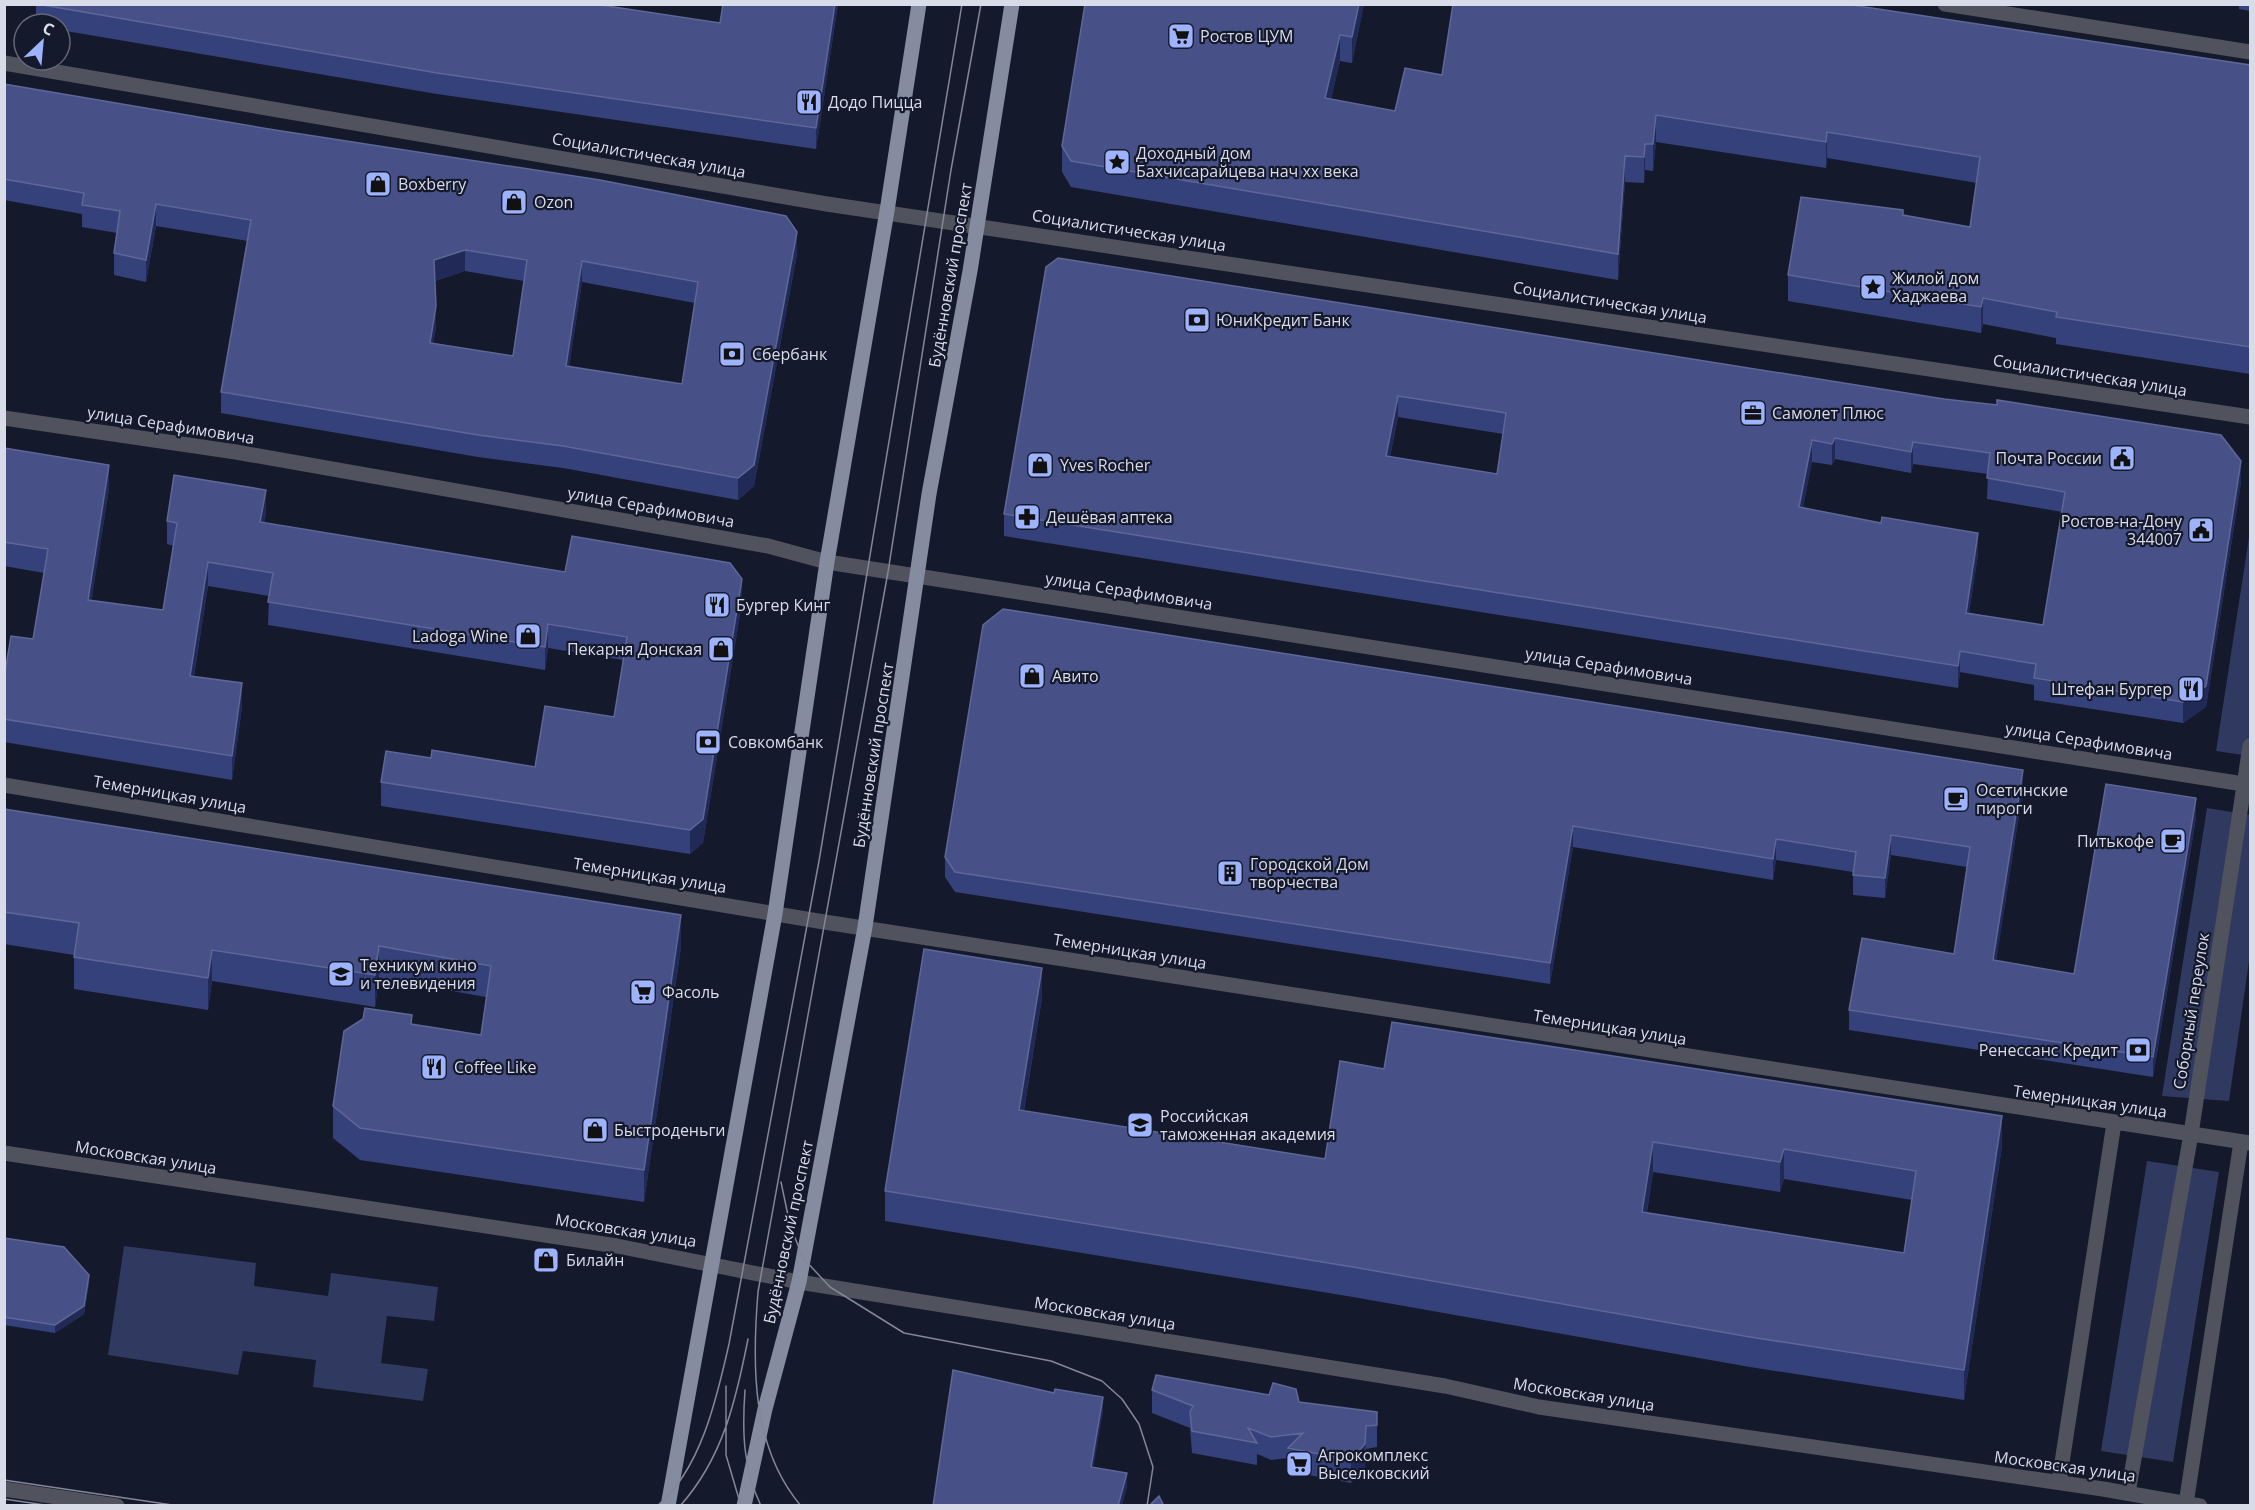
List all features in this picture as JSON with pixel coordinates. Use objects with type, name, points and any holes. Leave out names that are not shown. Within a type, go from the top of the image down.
[{"type":"main road","points":[[668,1506],[775,914],[827,562],[887,211],[919,4]]},
{"type":"main road","name":"Будённовский проспект","points":[[744,1506],[765,1408],[799,1282],[865,927],[929,494],[978,225],[1012,4]]},
{"type":"street","points":[[1945,4],[2250,52]]},
{"type":"street","name":"Социалистическая улица","points":[[4,63],[827,204],[887,211],[2250,417]]},
{"type":"street","name":"улица Серафимовича","points":[[4,418],[236,452],[768,546],[827,562],[2248,784]]},
{"type":"street","name":"Соборный переулок","points":[[2128,1493],[2191,1134],[2248,784],[2250,746]]},
{"type":"street","name":"Темерницкая улица","points":[[4,785],[775,914],[2246,1143]]},
{"type":"street","points":[[2059,1482],[2114,1123]]},
{"type":"street","points":[[2193,1505],[2246,1143]]},
{"type":"street","name":"Московская улица","points":[[4,1153],[606,1244],[799,1282],[1445,1386],[1539,1407],[2059,1482],[2193,1505]]},
{"type":"street","points":[[4,1489],[117,1506]]},
{"type":"shaded area","points":[[2250,531],[2250,756],[2216,751]]},
{"type":"shaded area","points":[[2207,808],[2250,815],[2250,954],[2229,1101],[2162,1096]]},
{"type":"shaded area","points":[[2147,1161],[2219,1172],[2173,1462],[2101,1451]]},
{"type":"shaded area","points":[[124,1246],[256,1263],[254,1286],[328,1296],[331,1273],[438,1287],[434,1321],[387,1316],[381,1363],[428,1369],[423,1401],[313,1387],[316,1360],[243,1351],[238,1375],[108,1355]]},
{"type":"building","points":[[37,4],[594,4],[720,23],[723,4],[835,4],[816,128],[437,73]]},
{"type":"building","points":[[1085,4],[1359,4],[1352,37],[1340,35],[1325,98],[1395,111],[1405,68],[1442,75],[1453,4],[1845,4],[2250,65],[2250,347],[2056,317],[2057,312],[1983,298],[1981,307],[1788,275],[1801,197],[1903,210],[1903,215],[1970,227],[1980,157],[1827,132],[1826,142],[1656,115],[1653,144],[1645,144],[1644,157],[1625,156],[1618,254],[1071,161],[1062,146]]},
{"type":"building","points":[[4,84],[275,130],[600,180],[786,216],[797,232],[754,465],[738,478],[563,446],[478,435],[221,392],[251,220],[156,204],[146,260],[114,253],[120,211],[82,205],[84,193],[4,179]],"holes":[[[465,250],[527,260],[513,356],[430,343],[436,306],[434,260]],[[582,261],[698,282],[682,384],[566,366]]]},
{"type":"building","points":[[1058,258],[1944,399],[1997,405],[1997,400],[2221,435],[2241,461],[2206,686],[2183,702],[2034,678],[2036,664],[1960,651],[1958,666],[1004,514],[1046,267]],"holes":[[[1398,396],[1506,413],[1497,474],[1386,456]],[[1835,438],[1911,452],[1913,442],[1990,453],[1987,478],[2065,492],[2043,625],[1966,613],[1978,533],[1882,517],[1881,523],[1799,507],[1812,440],[1832,444]]]},
{"type":"building","points":[[4,448],[109,465],[88,600],[163,610],[177,523],[167,521],[174,475],[266,490],[260,522],[565,572],[572,536],[730,563],[742,579],[703,819],[690,830],[381,782],[386,751],[431,758],[432,750],[535,767],[545,706],[614,717],[627,637],[548,624],[545,647],[268,602],[273,573],[208,562],[190,676],[242,683],[232,756],[4,719],[4,678],[11,636],[33,639],[48,549],[4,542]]},
{"type":"building","points":[[1003,609],[2023,770],[1993,960],[2074,974],[2106,784],[2196,798],[2153,1057],[1849,1010],[1862,938],[1954,954],[1970,847],[1891,835],[1885,878],[1853,875],[1856,852],[1776,839],[1773,859],[1573,826],[1550,963],[955,872],[945,857],[983,625]]},
{"type":"building","points":[[4,809],[681,915],[644,1170],[360,1128],[333,1106],[344,1031],[363,1019],[365,1008],[412,1015],[411,1024],[481,1035],[491,966],[379,946],[375,975],[212,950],[208,978],[74,957],[79,923],[4,912]]},
{"type":"building","points":[[924,949],[1042,968],[1019,1110],[1325,1159],[1340,1061],[1384,1069],[1392,1022],[2002,1116],[1964,1370],[1750,1337],[1353,1267],[885,1191]],"holes":[[[1653,1142],[1780,1162],[1784,1149],[1916,1171],[1904,1253],[1642,1212]]]},
{"type":"building","points":[[4,1238],[64,1247],[89,1275],[84,1306],[55,1325],[4,1317]]},
{"type":"building","points":[[953,1370],[1054,1393],[1055,1389],[1103,1397],[1091,1467],[1127,1473],[1118,1506],[933,1506]]},
{"type":"building","points":[[1156,1375],[1269,1395],[1273,1383],[1296,1389],[1299,1402],[1377,1412],[1377,1425],[1366,1426],[1365,1444],[1351,1460],[1288,1448],[1303,1433],[1271,1437],[1248,1428],[1257,1443],[1192,1431],[1190,1412],[1193,1406],[1152,1390]]},
{"type":"building","points":[[1159,1496],[1164,1506],[1149,1506]]},
{"type":"tram line","points":[[657,1506],[672,1491],[696,1453],[713,1409],[729,1344],[819,861],[962,4]]},
{"type":"tram line","points":[[801,1506],[785,1483],[772,1458],[758,1404],[755,1348],[758,1292],[888,572],[951,170],[981,4]]},
{"type":"tram line","points":[[781,1182],[790,1225],[803,1258],[830,1287],[904,1333],[1051,1361],[1102,1381],[1122,1399],[1139,1424],[1153,1467],[1147,1506]]},
{"type":"tram line","points":[[680,1506],[695,1488],[707,1468],[726,1427],[748,1339]]},
{"type":"tram line","points":[[726,1386],[726,1455],[741,1506]]},
{"type":"tram line","points":[[745,1390],[745,1450],[750,1478],[761,1506]]},
{"type":"tram line","points":[[4,1480],[179,1506]]},
{"type":"tram line","points":[[4,1499],[52,1506]]},
{"type":"place","name":"Ростов ЦУМ","points":[[1181,36]]},
{"type":"place","name":"Додо Пицца","points":[[809,102]]},
{"type":"place","name":"Доходный дом Бахчисарайцева нач xx века","points":[[1117,162]]},
{"type":"place","name":"Boxberry","points":[[378,184]]},
{"type":"place","name":"Ozon","points":[[514,202]]},
{"type":"place","name":"Жилой дом Хаджаева","points":[[1873,287]]},
{"type":"place","name":"ЮниКредит Банк","points":[[1197,320]]},
{"type":"place","name":"Сбербанк","points":[[732,354]]},
{"type":"place","name":"Самолет Плюс","points":[[1753,413]]},
{"type":"place","name":"Почта России","points":[[2122,458]]},
{"type":"place","name":"Yves Rocher","points":[[1040,465]]},
{"type":"place","name":"Дешёвая аптека","points":[[1027,517]]},
{"type":"place","name":"Ростов-на-Дону 344007","points":[[2201,530]]},
{"type":"place","name":"Бургер Кинг","points":[[717,605]]},
{"type":"place","name":"Ladoga Wine","points":[[528,636]]},
{"type":"place","name":"Пекарня Донская","points":[[721,649]]},
{"type":"place","name":"Авито","points":[[1032,676]]},
{"type":"place","name":"Штефан Бургер","points":[[2191,689]]},
{"type":"place","name":"Совкомбанк","points":[[708,742]]},
{"type":"place","name":"Осетинские пироги","points":[[1956,799]]},
{"type":"place","name":"Питькофе","points":[[2173,841]]},
{"type":"place","name":"Городской Дом творчества","points":[[1230,873]]},
{"type":"place","name":"Техникум кино и телевидения","points":[[341,974]]},
{"type":"place","name":"Фасоль","points":[[643,992]]},
{"type":"place","name":"Ренессанс Кредит","points":[[2138,1050]]},
{"type":"place","name":"Coffee Like","points":[[434,1067]]},
{"type":"place","name":"Российская таможенная академия","points":[[1140,1125]]},
{"type":"place","name":"Быстроденьги","points":[[595,1130]]},
{"type":"place","name":"Билайн","points":[[546,1260]]},
{"type":"place","name":"Агрокомплекс Выселковский","points":[[1299,1464]]}]
